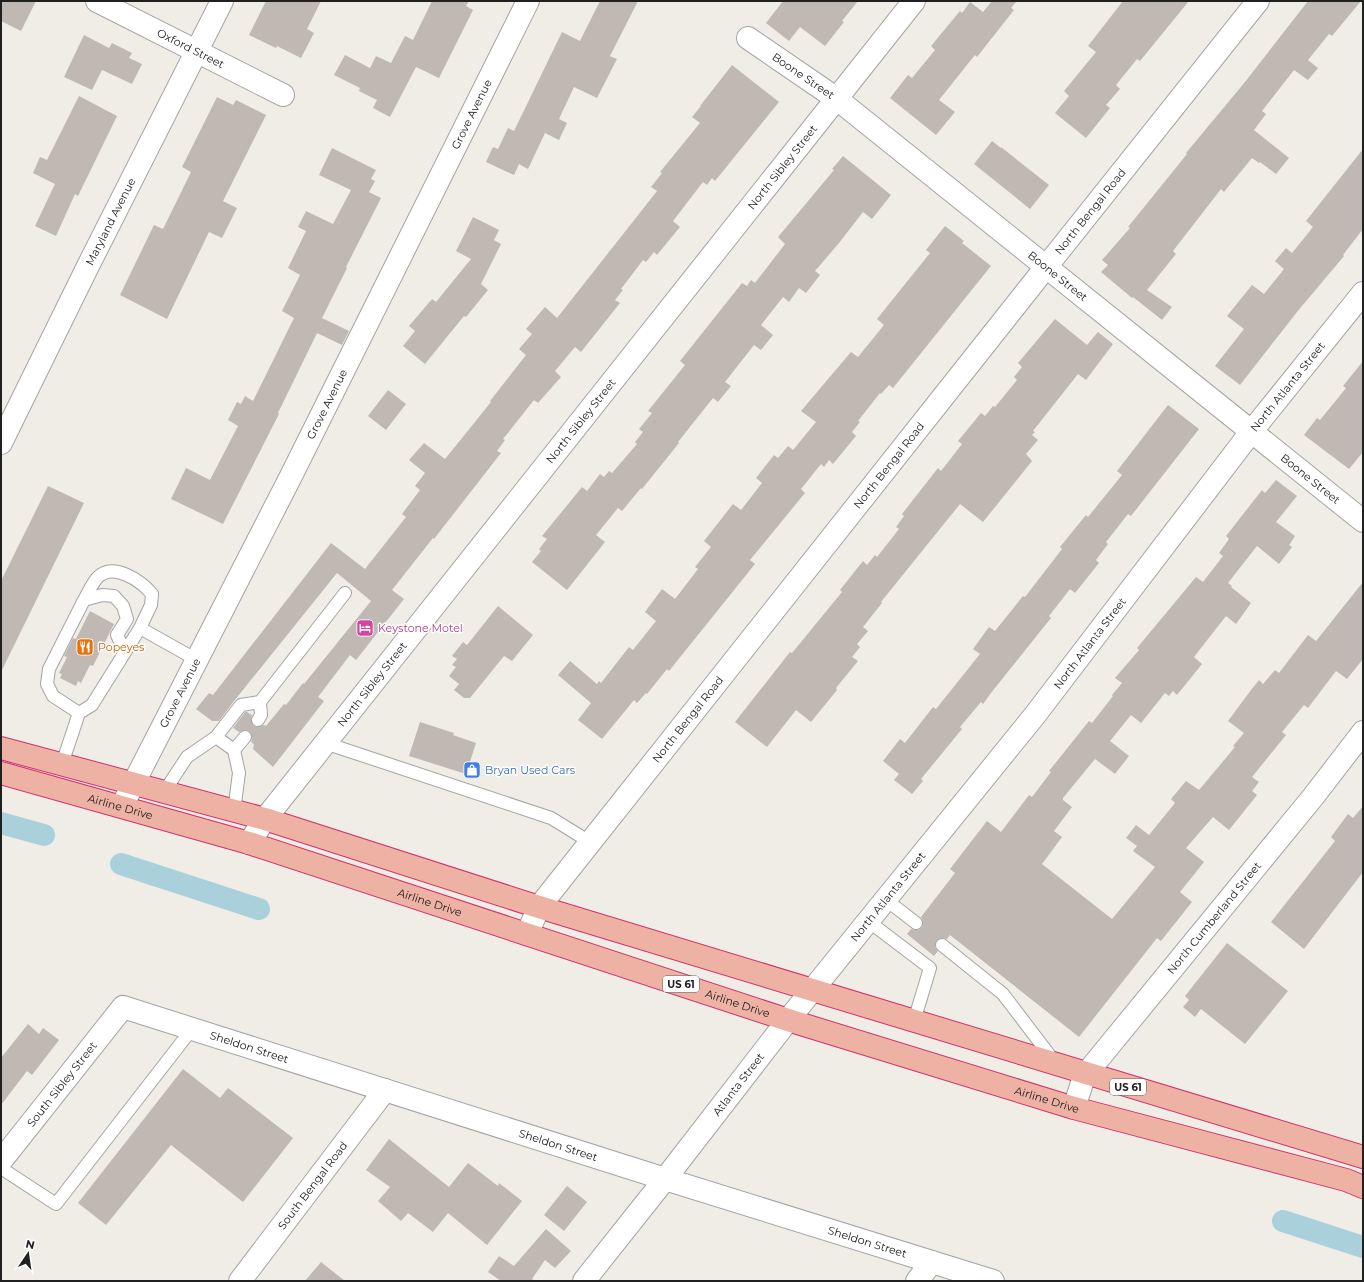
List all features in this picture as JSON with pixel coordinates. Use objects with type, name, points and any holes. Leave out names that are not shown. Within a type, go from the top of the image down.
[{"type":"highway","name":"US 61","points":[[1,748],[265,820],[539,907],[1057,1066],[1363,1157]]},
{"type":"highway","name":"Airline Drive","points":[[1,773],[249,843],[788,1020],[1074,1108],[1354,1184]]},
{"type":"street","name":"Oxford Street","points":[[97,1],[283,95]]},
{"type":"street","name":"Maryland Avenue","points":[[1,443],[88,266],[222,1]]},
{"type":"street","name":"Grove Avenue","points":[[122,806],[294,470],[528,1]]},
{"type":"street","name":"North Sibley Street","points":[[249,843],[325,743],[914,1]]},
{"type":"street","name":"North Bengal Road","points":[[527,934],[539,907],[1258,1]]},
{"type":"street","name":"Boone Street","points":[[748,38],[837,99],[1363,521]]},
{"type":"street","name":"North Atlanta Street","points":[[813,990],[1035,715],[1251,432],[1363,293]]},
{"type":"street","name":"North Cumberland Street","points":[[1074,1108],[1086,1074],[1308,803],[1363,732]]},
{"type":"street","name":"Atlanta Street","points":[[584,1281],[813,990]]},
{"type":"street","name":"Sheldon Street","points":[[123,1007],[665,1179],[993,1281]]},
{"type":"street","name":"South Sibley Street","points":[[1,1162],[123,1007]]},
{"type":"street","name":"South Bengal Road","points":[[240,1281],[385,1090]]},
{"type":"street","points":[[1354,1184],[1363,1157]]},
{"type":"street","points":[[917,1281],[932,1262]]},
{"type":"lane","points":[[62,764],[79,712],[92,705],[140,628],[151,605],[152,594],[144,585],[121,572],[109,571],[98,577],[84,600],[49,669],[48,684],[53,696],[79,712]]},
{"type":"lane","points":[[258,720],[261,715],[260,702],[345,593]]},
{"type":"lane","points":[[84,600],[102,595],[114,596],[123,606],[127,619],[117,634],[125,652]]},
{"type":"lane","points":[[140,628],[197,660]]},
{"type":"lane","points":[[164,792],[187,757],[216,737],[241,705],[260,702]]},
{"type":"lane","points":[[216,737],[234,750],[239,773],[234,811]]},
{"type":"lane","points":[[234,750],[245,737]]},
{"type":"lane","points":[[325,743],[551,818],[590,842]]},
{"type":"lane","points":[[885,899],[916,923]]},
{"type":"lane","points":[[868,921],[930,968],[914,1021]]},
{"type":"lane","points":[[942,945],[1003,994],[1057,1066]]},
{"type":"lane","points":[[1,1168],[56,1204],[192,1029]]},
{"type":"building","points":[[1,1],[36,1],[21,31],[1,21]]},
{"type":"building","points":[[266,1],[321,1],[307,29],[314,33],[301,58],[277,46],[276,48],[249,35]]},
{"type":"building","points":[[432,1],[469,1],[466,6],[473,10],[439,78],[416,67],[390,117],[373,108],[377,100],[359,91],[360,88],[334,75],[345,55],[370,68],[376,56],[391,63],[405,36],[413,40]]},
{"type":"building","points":[[600,1],[638,1],[610,56],[617,59],[597,98],[574,87],[559,119],[567,123],[559,140],[545,133],[528,169],[519,164],[514,175],[486,162],[493,147],[498,149],[508,128],[514,131],[562,32],[580,41]]},
{"type":"building","points":[[783,1],[858,1],[825,46],[800,27],[789,41],[766,23]]},
{"type":"building","points":[[992,1],[1017,1],[1011,8],[1014,10],[977,57],[975,55],[939,100],[955,112],[936,135],[890,98],[908,75],[912,78],[935,50],[931,46],[960,11],[962,13],[970,2],[983,12]]},
{"type":"building","points":[[1123,1],[1189,1],[1140,61],[1137,59],[1116,85],[1120,89],[1106,105],[1110,108],[1086,138],[1055,113],[1069,96],[1064,91],[1096,52],[1088,46]]},
{"type":"building","points":[[1308,1],[1361,1],[1332,36],[1329,34],[1308,60],[1318,68],[1308,80],[1294,70],[1262,111],[1266,114],[1254,130],[1289,158],[1276,174],[1252,158],[1224,192],[1221,189],[1173,251],[1176,254],[1147,290],[1172,307],[1162,320],[1133,297],[1132,298],[1101,272],[1108,265],[1102,260],[1130,228],[1128,227]]},
{"type":"building","points":[[84,35],[109,48],[112,43],[132,53],[129,58],[142,64],[132,84],[102,70],[92,90],[64,77]]},
{"type":"building","points":[[732,65],[779,102],[715,181],[712,178],[707,185],[703,182],[673,221],[680,227],[657,255],[654,252],[646,262],[643,260],[621,289],[623,290],[615,300],[620,303],[581,352],[575,347],[555,371],[561,377],[538,403],[534,400],[503,439],[505,440],[497,451],[501,453],[392,590],[404,599],[356,660],[350,655],[318,697],[324,701],[273,767],[253,749],[254,744],[251,742],[252,738],[250,732],[246,730],[239,732],[233,728],[245,712],[252,715],[251,720],[254,726],[266,726],[284,704],[286,705],[303,683],[304,684],[371,601],[337,573],[219,721],[212,721],[196,709],[209,693],[213,695],[331,543],[365,569],[406,517],[402,514],[420,490],[415,486],[425,473],[409,460],[424,443],[445,459],[491,402],[490,401],[526,355],[519,349],[532,334],[526,329],[545,307],[557,318],[657,191],[651,187],[662,173],[660,172],[700,123],[692,117]]},
{"type":"building","points":[[79,96],[117,116],[78,196],[75,194],[56,236],[35,226],[55,184],[33,173],[40,157],[47,160]]},
{"type":"building","points":[[217,97],[233,105],[236,100],[266,115],[223,201],[237,208],[222,238],[209,232],[167,319],[120,295],[154,225],[163,229],[191,172],[182,167]]},
{"type":"building","points":[[992,141],[1049,185],[1030,209],[974,164]]},
{"type":"building","points":[[332,148],[376,170],[371,179],[375,181],[369,192],[381,198],[322,318],[349,331],[342,345],[317,333],[278,413],[279,414],[223,524],[171,499],[186,468],[210,480],[238,426],[228,420],[237,402],[241,404],[245,396],[253,401],[294,318],[282,311],[300,275],[288,268],[306,231],[298,227],[306,211],[333,224],[351,190],[319,175]]},
{"type":"building","points":[[1363,149],[1363,229],[1343,255],[1344,256],[1297,312],[1240,385],[1215,366],[1244,329],[1227,316],[1252,285],[1264,294],[1284,269],[1275,261],[1286,248],[1292,253],[1313,227],[1306,221]]},
{"type":"building","points":[[843,156],[891,195],[872,219],[863,212],[815,271],[820,275],[806,293],[799,288],[789,302],[783,297],[761,325],[773,335],[761,350],[754,345],[725,382],[731,386],[718,402],[713,398],[642,489],[641,488],[622,511],[618,508],[596,535],[605,542],[567,590],[532,562],[541,551],[539,549],[547,539],[542,536],[582,487],[587,491],[600,474],[604,477],[609,471],[612,473],[637,444],[635,442],[643,432],[639,429],[652,413],[648,411],[685,365],[680,361],[742,283],[747,286],[751,280],[755,283],[785,244],[778,237],[834,170],[832,169]]},
{"type":"building","points":[[473,217],[499,230],[494,240],[501,244],[481,284],[488,290],[466,317],[464,316],[425,364],[403,346],[415,331],[409,326],[432,299],[436,302],[471,259],[456,251]]},
{"type":"building","points":[[945,226],[964,241],[962,243],[991,266],[893,388],[889,385],[881,394],[880,393],[858,421],[860,422],[852,432],[856,436],[833,464],[829,460],[824,467],[821,464],[801,489],[805,493],[750,560],[755,564],[669,671],[667,669],[647,694],[646,693],[637,703],[634,700],[602,739],[578,720],[591,703],[558,675],[570,661],[597,684],[599,681],[601,683],[629,647],[633,650],[656,621],[645,612],[662,589],[675,599],[698,569],[695,567],[711,547],[704,541],[733,504],[741,510],[762,483],[756,478],[774,455],[778,458],[788,446],[793,450],[816,422],[801,411],[851,352],[858,357],[884,325],[877,319],[930,253],[926,250]]},
{"type":"building","points":[[1055,319],[1087,345],[1098,332],[1113,344],[1086,380],[1078,374],[1033,431],[1035,432],[1032,435],[1038,440],[1026,454],[1032,461],[983,522],[960,504],[881,602],[882,603],[863,627],[868,631],[857,644],[860,647],[852,657],[858,661],[836,688],[837,690],[811,722],[796,710],[767,747],[735,722],[790,652],[792,653],[842,592],[840,590],[863,561],[867,565],[875,555],[877,557],[899,529],[896,527],[904,516],[902,514],[938,468],[941,471],[962,444],[958,441],[981,413],[985,416],[993,406],[995,407],[1017,380],[1014,377],[1022,367],[1018,363]]},
{"type":"building","points":[[1363,361],[1363,452],[1349,469],[1304,435],[1317,418],[1320,420],[1346,388],[1343,386]]},
{"type":"building","points":[[388,390],[406,404],[386,430],[368,416]]},
{"type":"building","points":[[1168,405],[1199,429],[1131,516],[1128,514],[1106,542],[1108,544],[1096,560],[1099,563],[1075,593],[1070,589],[1049,616],[1051,618],[983,704],[981,702],[960,727],[962,729],[921,779],[923,781],[912,794],[894,780],[899,774],[883,761],[900,739],[905,743],[933,707],[936,709],[980,654],[973,649],[989,627],[995,631],[1023,596],[1025,597],[1062,549],[1060,547],[1086,515],[1088,517],[1122,475],[1117,471]]},
{"type":"building","points":[[1276,480],[1297,496],[1276,522],[1295,536],[1289,545],[1292,547],[1279,564],[1257,546],[1228,583],[1251,603],[1236,624],[1226,616],[1194,657],[1202,664],[1177,695],[1173,691],[1169,696],[1165,693],[1141,723],[1131,715],[1110,741],[1129,756],[1115,774],[1095,759],[1063,798],[1063,800],[1072,807],[1054,831],[1062,837],[1042,864],[1112,919],[1155,867],[1133,851],[1137,846],[1126,838],[1136,825],[1149,835],[1175,803],[1171,799],[1186,781],[1199,790],[1235,747],[1233,746],[1244,733],[1228,721],[1251,690],[1259,680],[1263,684],[1275,670],[1279,673],[1308,635],[1316,641],[1363,582],[1363,659],[1347,679],[1336,671],[1308,708],[1304,705],[1282,732],[1286,735],[1252,777],[1259,782],[1252,791],[1257,795],[1229,830],[1213,817],[1186,848],[1204,862],[1180,892],[1192,902],[1161,941],[1157,938],[1079,1037],[950,935],[947,939],[940,938],[936,941],[935,947],[938,951],[934,956],[907,934],[911,929],[918,930],[922,927],[923,921],[921,917],[955,873],[950,869],[987,821],[1001,832],[1029,795],[1032,797],[1051,772],[1049,771],[1089,721],[1092,723],[1113,696],[1112,695],[1122,683],[1115,678],[1139,650],[1137,648],[1196,577],[1203,582],[1223,556],[1219,553],[1229,539],[1226,536],[1262,490],[1265,493]]},
{"type":"building","points":[[48,486],[84,503],[1,672],[1,581]]},
{"type":"building","points":[[498,606],[533,635],[512,661],[504,656],[470,698],[464,698],[454,690],[459,684],[449,676],[456,667],[452,665],[457,659],[452,656],[463,642],[467,645]]},
{"type":"building","name":"Popeyes","points":[[90,611],[114,624],[93,666],[90,665],[81,683],[78,681],[76,686],[60,678],[62,674],[59,673],[67,657],[64,656],[73,638],[76,639]]},
{"type":"building","points":[[420,722],[454,733],[453,735],[476,743],[466,774],[409,756]]},
{"type":"building","points":[[1363,806],[1363,872],[1304,949],[1271,922],[1335,841],[1331,837],[1348,814],[1353,818]]},
{"type":"building","points":[[1227,943],[1288,991],[1245,1044],[1201,1009],[1195,1017],[1183,1007],[1189,1000],[1185,996]]},
{"type":"building","points":[[28,1024],[39,1034],[43,1028],[59,1040],[32,1075],[27,1071],[1,1105],[1,1058]]},
{"type":"building","points":[[183,1069],[220,1098],[228,1088],[293,1138],[243,1202],[171,1145],[106,1225],[78,1203]]},
{"type":"building","points":[[389,1139],[449,1187],[468,1163],[498,1186],[499,1183],[522,1201],[487,1245],[448,1213],[433,1232],[408,1213],[401,1221],[378,1201],[390,1187],[366,1170]]},
{"type":"building","points":[[567,1186],[587,1202],[564,1231],[544,1215]]},
{"type":"building","points":[[546,1229],[571,1251],[555,1268],[545,1260],[532,1279],[535,1281],[501,1281],[488,1272],[499,1256],[514,1266]]},
{"type":"building","points":[[321,1262],[345,1281],[305,1281]]},
{"type":"waterway","points":[[1,823],[44,835]]},
{"type":"waterway","points":[[121,864],[259,909]]},
{"type":"waterway","points":[[1283,1221],[1363,1247]]},
{"type":"place","name":"Keystone Motel","points":[[365,628]]},
{"type":"place","name":"Popeyes","points":[[85,647]]},
{"type":"place","name":"Bryan Used Cars","points":[[472,770]]}]
